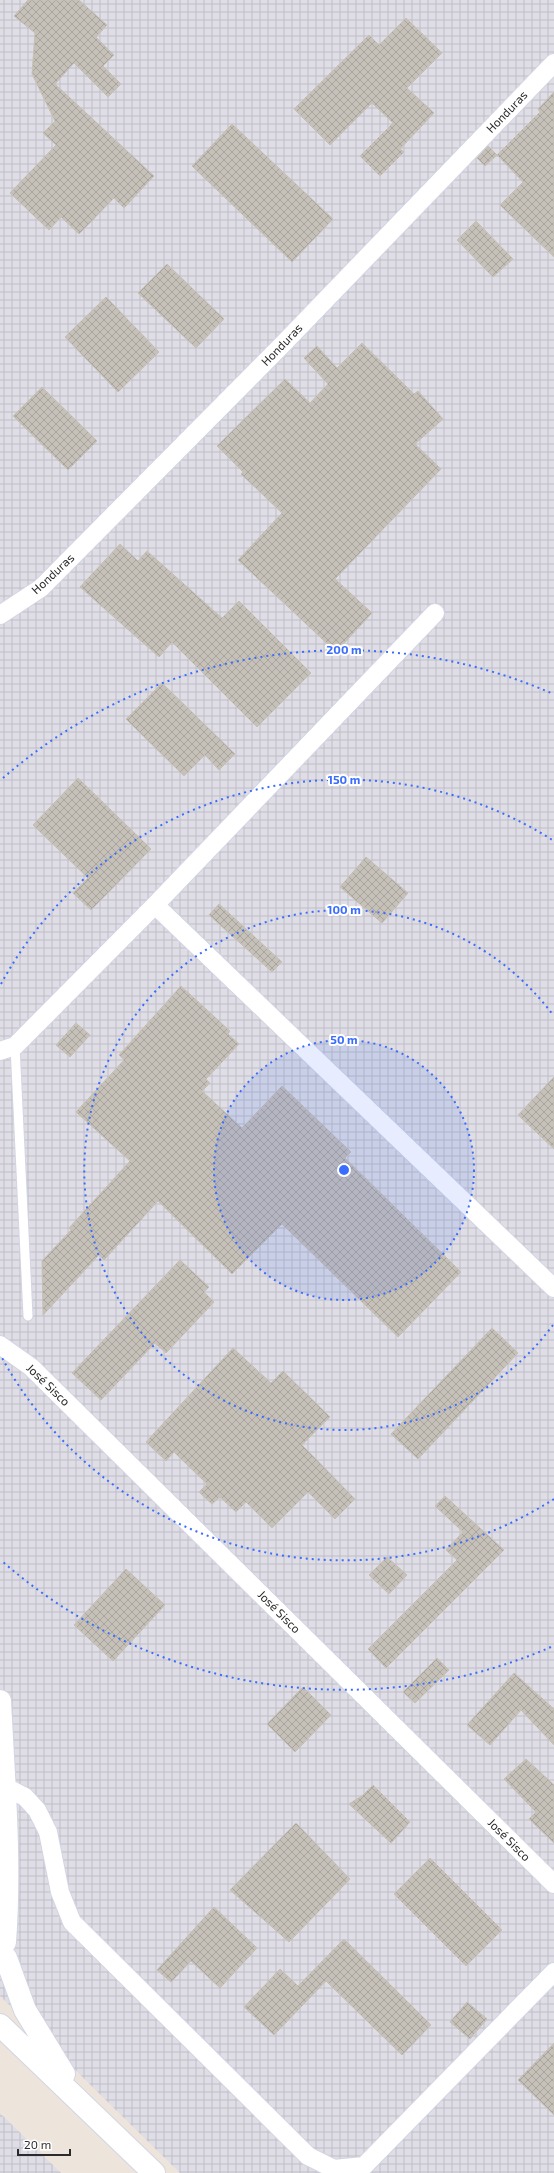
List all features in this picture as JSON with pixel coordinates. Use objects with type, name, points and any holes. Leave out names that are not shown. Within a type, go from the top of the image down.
[{"type":"street","name":"Honduras","points":[[0,615],[41,588],[282,345],[554,63]]},
{"type":"street","points":[[8,1049],[155,905],[435,613]]},
{"type":"street","points":[[155,905],[554,1288]]},
{"type":"street","name":"José Sisco","points":[[0,1345],[31,1367],[554,1884]]},
{"type":"street","points":[[0,1701],[7,1909],[3,1952],[25,2010],[82,2102]]},
{"type":"street","points":[[2,1785],[25,1798],[37,1810],[48,1832],[60,1892],[72,1922],[308,2156],[334,2169],[364,2166],[554,1972]]},
{"type":"street","points":[[0,2025],[82,2102],[154,2173]]},
{"type":"lane","points":[[8,1049],[28,1316]]},
{"type":"shaded area","points":[[0,0],[554,0],[554,2043],[519,2080],[554,2115],[554,2173],[180,2173],[0,1996]]},
{"type":"shaded area","points":[[0,2113],[61,2173],[0,2173]]},
{"type":"building","points":[[28,0],[79,0],[107,25],[96,37],[114,55],[103,66],[121,84],[108,97],[74,63],[55,84],[154,176],[124,208],[114,198],[79,234],[61,217],[49,230],[10,193],[56,145],[43,133],[55,121],[32,74],[35,33],[14,16]]},
{"type":"building","points":[[406,18],[442,53],[407,88],[434,113],[400,149],[404,152],[380,176],[360,156],[393,123],[372,103],[330,145],[294,109],[369,35],[379,45]]},
{"type":"building","points":[[554,92],[554,257],[500,205],[523,182],[497,155],[540,112],[538,109]]},
{"type":"building","points":[[232,124],[333,219],[292,262],[192,166]]},
{"type":"building","points":[[488,146],[497,155],[485,166],[477,158]]},
{"type":"building","points":[[476,221],[513,259],[493,277],[457,240]]},
{"type":"building","points":[[167,264],[224,319],[196,348],[138,293]]},
{"type":"building","points":[[106,297],[159,352],[118,392],[65,337]]},
{"type":"building","points":[[362,343],[414,394],[418,391],[443,419],[415,444],[441,469],[335,579],[372,613],[336,652],[238,560],[282,513],[241,474],[243,472],[217,446],[285,379],[310,403],[328,384],[304,358],[317,346],[337,368]]},
{"type":"building","points":[[42,387],[97,441],[68,470],[13,416]]},
{"type":"building","points":[[120,544],[138,561],[147,551],[222,618],[239,601],[311,673],[257,727],[172,642],[159,657],[80,587]]},
{"type":"building","points":[[162,683],[235,754],[219,770],[205,755],[184,776],[126,719]]},
{"type":"building","points":[[78,778],[151,849],[91,910],[73,893],[88,878],[33,825]]},
{"type":"building","points":[[366,857],[408,893],[382,923],[340,887]]},
{"type":"building","points":[[219,904],[282,962],[272,972],[209,915]]},
{"type":"building","points":[[181,986],[230,1031],[228,1034],[239,1044],[206,1079],[210,1083],[202,1091],[242,1128],[282,1086],[351,1152],[345,1158],[461,1272],[398,1337],[282,1224],[232,1274],[158,1201],[104,1260],[99,1255],[43,1315],[42,1261],[71,1230],[69,1228],[130,1161],[76,1112],[124,1060],[119,1055]]},
{"type":"building","points":[[76,1023],[90,1035],[70,1057],[56,1045]]},
{"type":"building","points":[[554,1077],[554,1149],[518,1115]]},
{"type":"building","points":[[180,1260],[209,1287],[204,1292],[214,1302],[166,1353],[155,1343],[101,1400],[72,1373]]},
{"type":"building","points":[[492,1328],[518,1353],[418,1459],[391,1434]]},
{"type":"building","points":[[233,1348],[271,1383],[283,1371],[330,1417],[302,1445],[355,1499],[335,1519],[308,1492],[272,1528],[246,1502],[236,1512],[220,1497],[212,1504],[199,1492],[207,1484],[174,1452],[166,1461],[146,1442]]},
{"type":"building","points":[[445,1496],[504,1550],[386,1668],[368,1649],[457,1560],[446,1550],[463,1532],[435,1506]]},
{"type":"building","points":[[387,1557],[407,1575],[389,1594],[369,1575]]},
{"type":"building","points":[[126,1569],[165,1605],[113,1661],[74,1625]]},
{"type":"building","points":[[437,1658],[449,1670],[415,1703],[403,1692]]},
{"type":"building","points":[[514,1673],[554,1709],[554,1745],[521,1710],[490,1745],[467,1725]]},
{"type":"building","points":[[303,1687],[331,1715],[295,1752],[267,1724]]},
{"type":"building","points":[[526,1759],[554,1785],[554,1843],[529,1819],[536,1812],[504,1779]]},
{"type":"building","points":[[373,1785],[410,1822],[391,1843],[349,1804],[363,1795]]},
{"type":"building","points":[[296,1823],[350,1879],[289,1942],[230,1890]]},
{"type":"building","points":[[430,1858],[502,1930],[466,1966],[394,1894]]},
{"type":"building","points":[[214,1907],[257,1948],[220,1988],[191,1961],[171,1982],[157,1970]]},
{"type":"building","points":[[344,1939],[431,2025],[402,2055],[326,1981],[274,2035],[244,2007],[280,1969],[298,1986]]},
{"type":"building","points":[[467,2002],[487,2019],[470,2039],[450,2022]]},
{"type":"building","points":[[554,2043],[554,2115],[518,2080]]}]
